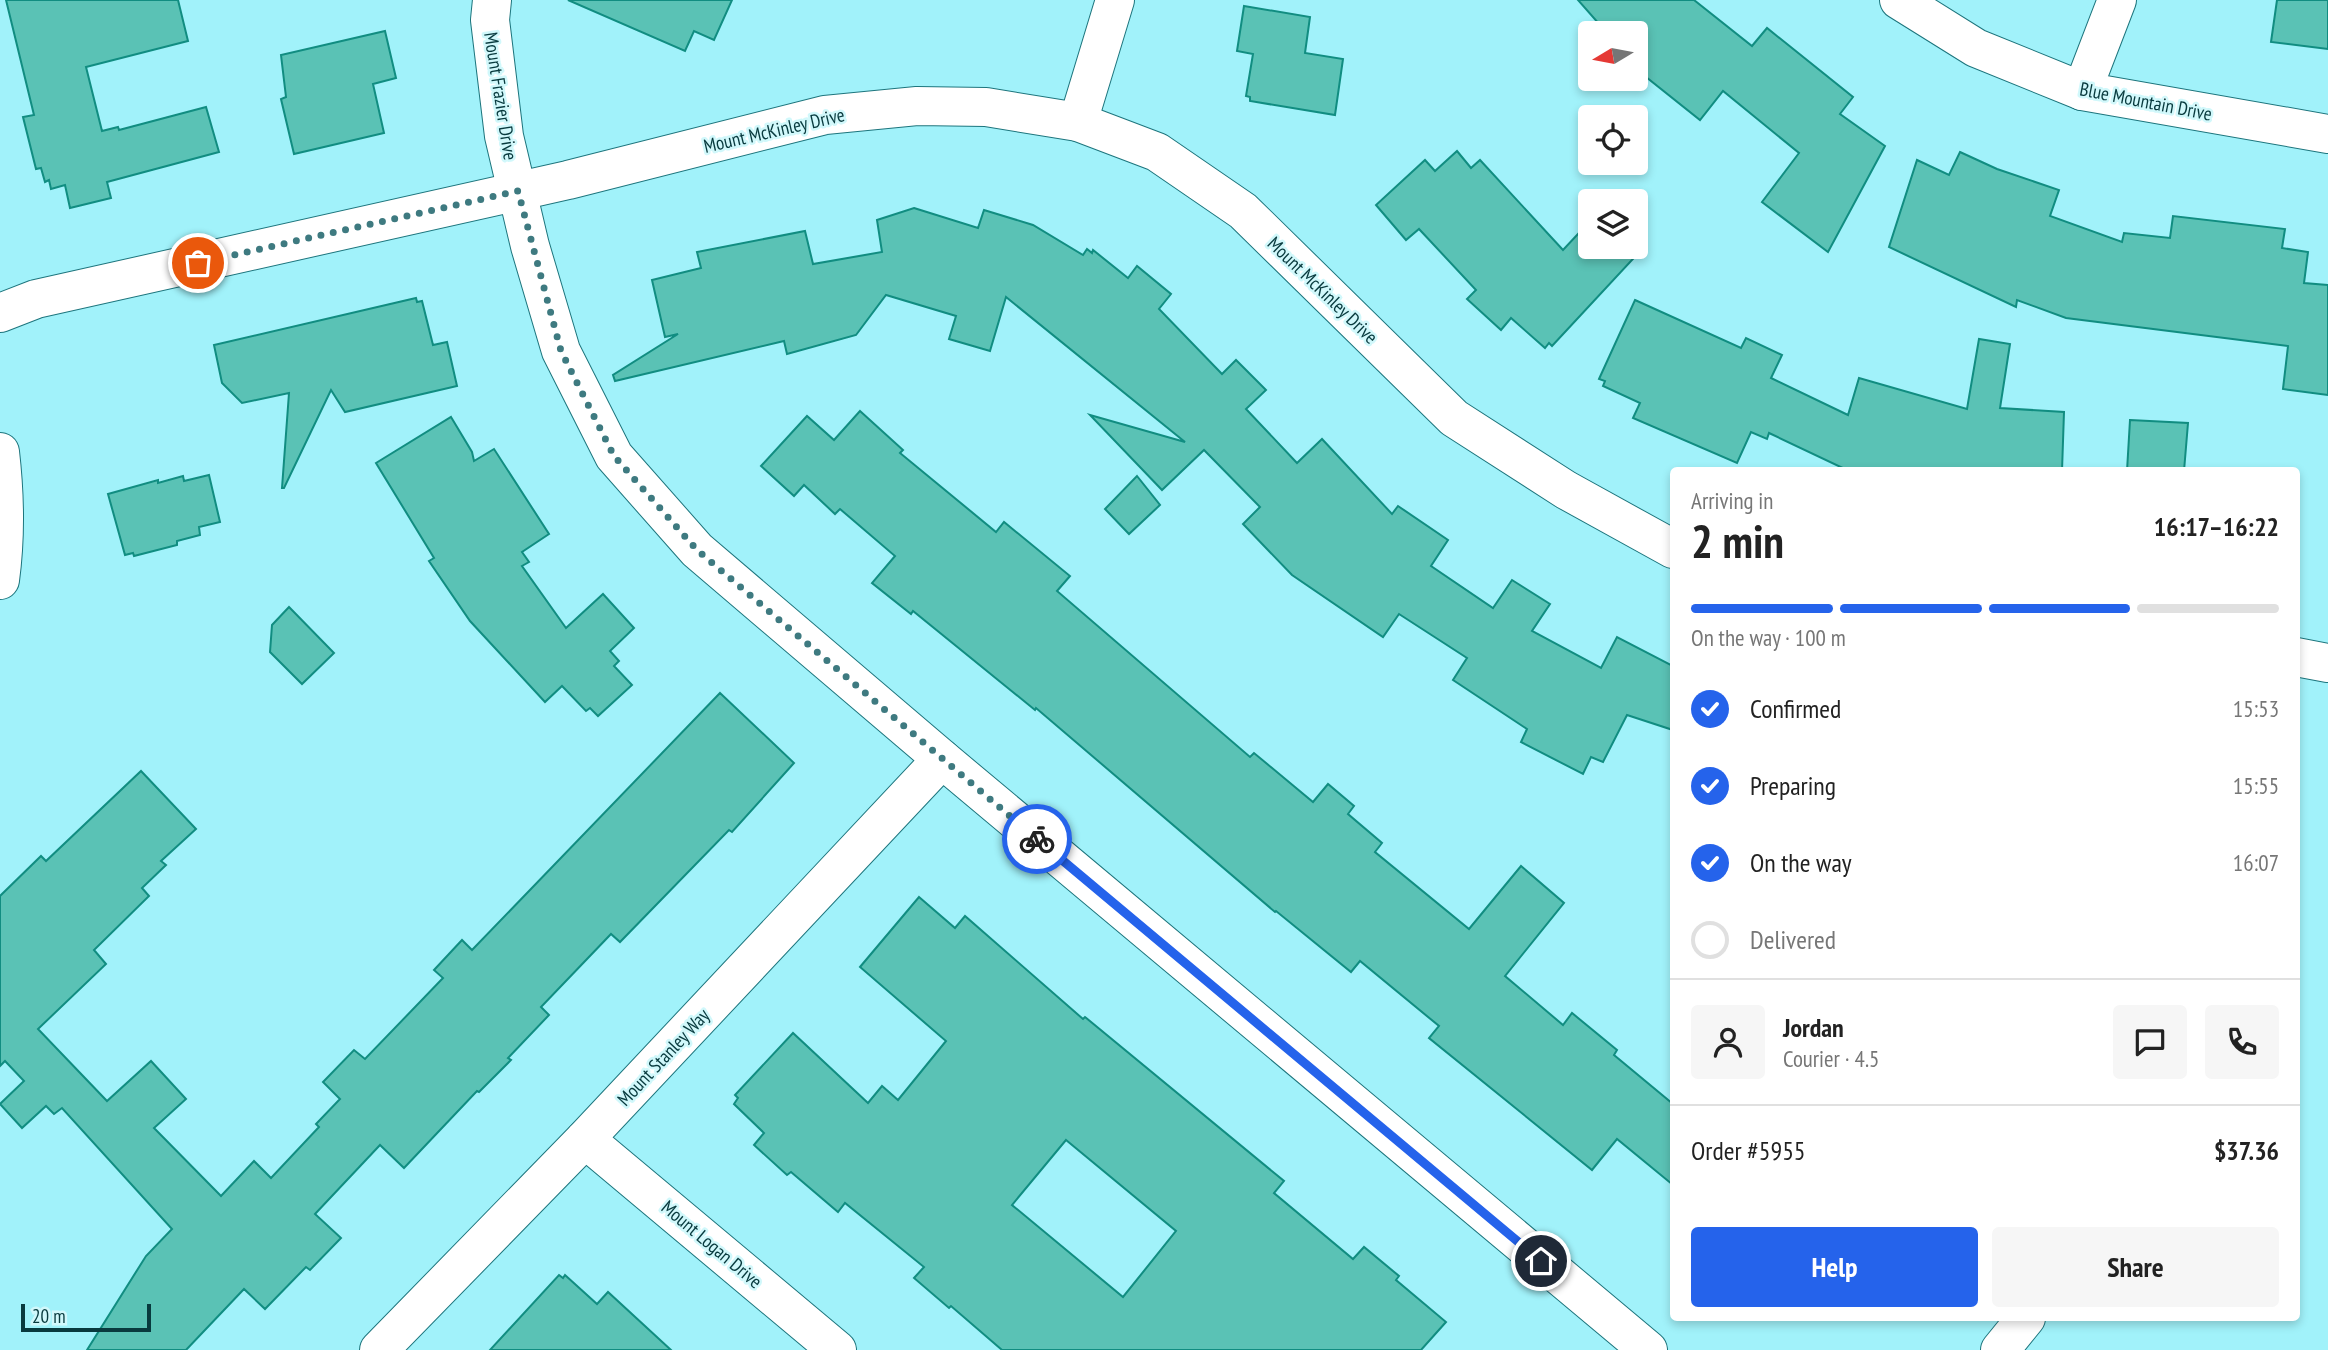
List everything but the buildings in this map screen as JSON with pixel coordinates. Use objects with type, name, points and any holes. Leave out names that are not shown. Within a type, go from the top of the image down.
[{"type":"street","name":"Mount Frazier Drive","points":[[492,0],[490,20],[504,136],[518,191],[561,351],[614,456],[697,550],[942,759],[1648,1350]]},
{"type":"street","points":[[1078,122],[1115,0]]},
{"type":"street","name":"Blue Mountain Drive","points":[[1899,0],[1976,48],[2082,91],[2328,134]]},
{"type":"street","points":[[2082,91],[2117,0]]},
{"type":"street","name":"Mount McKinley Drive","points":[[0,313],[36,299],[518,191],[825,115],[917,106],[986,107],[1078,122],[1157,152],[1243,211],[1454,418],[1566,490],[1670,547]]},
{"type":"street","points":[[0,452],[5,544],[0,580]]},
{"type":"street","points":[[2300,658],[2328,663]]},
{"type":"street","name":"Mount Stanley Way","points":[[379,1350],[585,1139],[942,759]]},
{"type":"street","name":"Mount Logan Drive","points":[[585,1139],[838,1350]]},
{"type":"street","points":[[2000,1350],[2024,1321]]},
{"type":"way so far","points":[[198,263],[518,191],[530,246],[561,351],[614,456],[697,550],[1037,839]]},
{"type":"route","points":[[1037,839],[1541,1261]]}]
